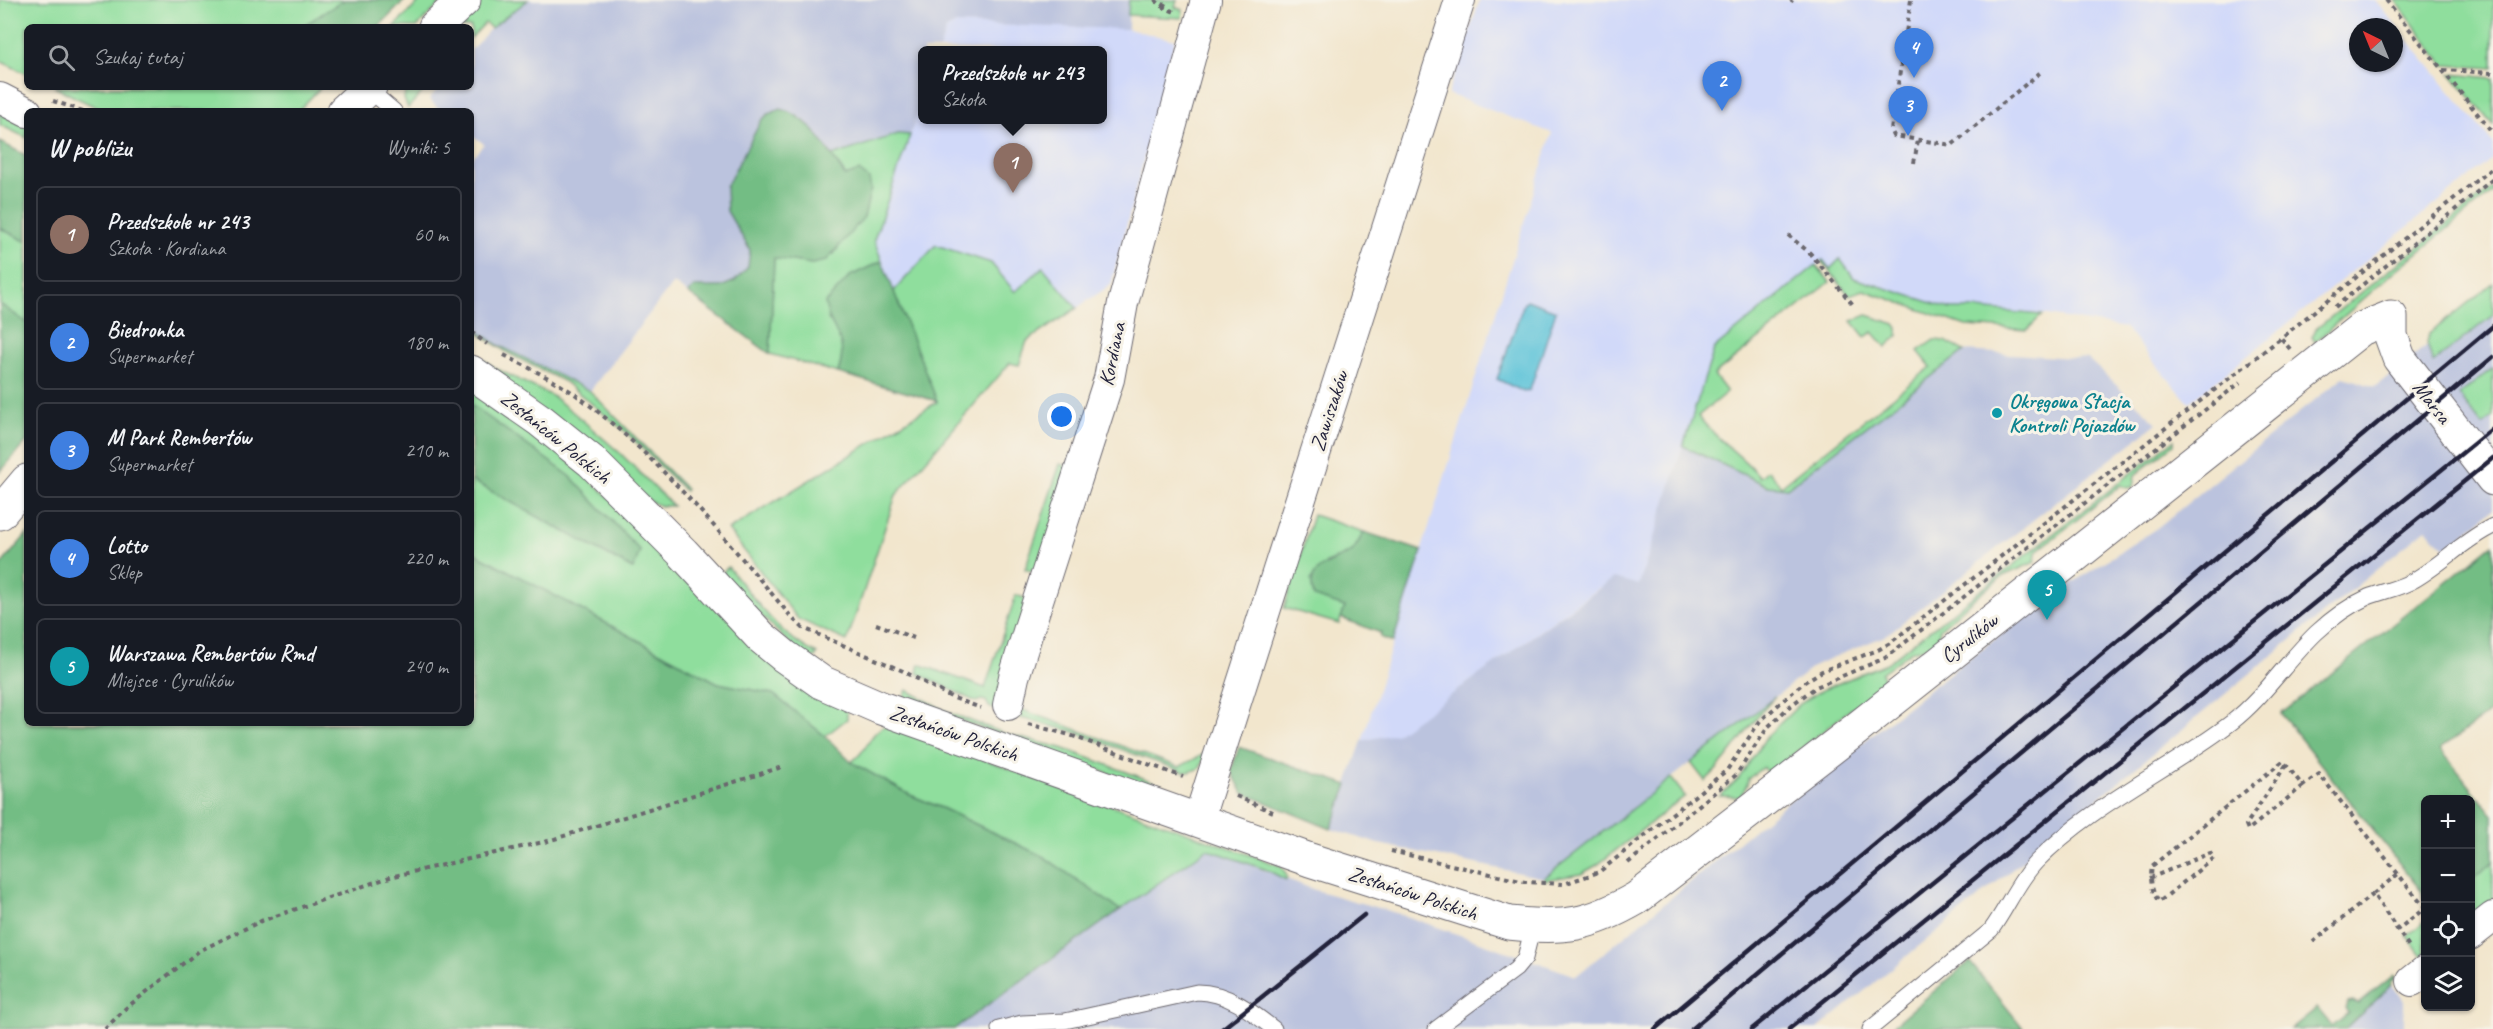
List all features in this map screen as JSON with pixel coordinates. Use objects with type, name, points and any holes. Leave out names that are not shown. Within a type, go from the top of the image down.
[{"type":"main road","points":[[438,24],[465,0]]},
{"type":"main road","points":[[445,24],[465,0]]},
{"type":"main road","points":[[352,108],[380,98]]},
{"type":"main road","name":"Cyrulików","points":[[1533,926],[1563,926],[1588,922],[1611,913],[1637,898],[1855,729],[2305,358],[2361,329],[2391,317]]},
{"type":"main road","name":"Marsa","points":[[2391,317],[2391,336],[2399,358],[2493,479]]},
{"type":"main road","name":"Zesłańców Polskich","points":[[474,374],[541,421],[591,461],[683,553],[761,637],[821,682],[881,708],[1197,821],[1436,901],[1509,923],[1533,926]]},
{"type":"main road","points":[[0,513],[24,485]]},
{"type":"street","name":"Kordiana","points":[[1007,713],[1014,677],[1109,379],[1123,303],[1206,0]]},
{"type":"street","name":"Zawiszaków","points":[[1197,821],[1209,790],[1460,0]]},
{"type":"street","points":[[0,98],[24,110]]},
{"type":"street","points":[[2475,931],[2493,917]]},
{"type":"lane","points":[[1870,1029],[1984,936],[2007,909],[2022,880],[2035,863],[2053,846],[2102,808],[2232,721],[2267,688],[2280,670],[2317,632],[2344,610],[2367,598],[2413,581],[2493,526]]},
{"type":"lane","points":[[1436,1029],[1516,969],[1525,958],[1533,926]]},
{"type":"lane","points":[[999,1029],[1022,1023],[1065,1021],[1197,992],[1223,996],[1248,1009],[1274,1029]]},
{"type":"path","points":[[1155,0],[1163,7],[1179,13]]},
{"type":"path","points":[[1163,7],[1167,0]]},
{"type":"path","points":[[1911,0],[1891,130],[1894,136],[1952,145],[2042,71]]},
{"type":"path","points":[[2386,0],[2493,133]]},
{"type":"path","points":[[2442,70],[2493,73]]},
{"type":"path","points":[[1914,164],[1918,140]]},
{"type":"path","points":[[1382,849],[1545,885],[1564,884],[1599,872],[1727,770],[1760,721],[1803,683],[1822,671],[1878,650],[1890,643],[2281,338],[2493,167]]},
{"type":"path","points":[[2329,312],[2493,179]]},
{"type":"path","points":[[1788,235],[1810,254],[1855,307]]},
{"type":"path","points":[[474,334],[490,346]]},
{"type":"path","points":[[2305,358],[2302,334],[2305,358]]},
{"type":"path","points":[[2281,338],[2305,358]]},
{"type":"path","points":[[500,353],[553,380],[616,427],[693,505],[804,628],[903,671],[951,697],[1007,713],[1183,777],[1191,777]]},
{"type":"path","points":[[2279,353],[2305,358]]},
{"type":"path","points":[[1625,866],[1736,775],[1768,727],[1790,706],[1816,687],[1885,658],[2242,381]]},
{"type":"path","points":[[876,624],[914,638]]},
{"type":"path","points":[[2150,878],[2210,854],[2214,858],[2159,902],[2154,896],[2150,878],[2152,866],[2283,761],[2303,786]]},
{"type":"path","points":[[2286,765],[2246,825],[2248,830],[2319,774],[2425,908],[2397,930]]},
{"type":"path","points":[[105,1029],[126,1008],[199,951],[261,921],[390,877],[548,841],[782,767]]},
{"type":"path","points":[[1231,790],[1239,799],[1280,815]]},
{"type":"path","points":[[2313,942],[2398,874]]},
{"type":"path","points":[[2373,894],[2403,939]]},
{"type":"shaded area","points":[[528,0],[1129,0],[1128,29],[956,24],[946,29],[940,46],[918,46],[918,112],[874,240],[937,401],[770,354],[673,283],[590,391],[498,345],[474,328],[474,156],[484,144],[474,136],[474,108],[438,108],[429,99],[437,90],[474,90],[474,47],[491,28]]},
{"type":"shaded area","points":[[1480,0],[2375,0],[2390,18],[2349,18],[2349,72],[2403,72],[2403,34],[2493,143],[2493,158],[2189,403],[2125,328],[2042,314],[1951,309],[1854,278],[1840,260],[1830,269],[1823,260],[1714,349],[1639,586],[1599,588],[1398,734],[1362,741],[1552,133],[1448,94]]},
{"type":"shaded area","points":[[956,24],[1123,28],[1175,40],[1111,285],[937,401],[874,240],[918,112],[918,124],[1107,124],[1107,46],[940,46],[946,29]]},
{"type":"shaded area","points":[[2493,292],[2493,509],[2447,549],[2426,529],[1818,1029],[954,1029],[1005,990],[1207,848],[1315,890],[1403,915],[1576,976],[1790,800],[1964,662],[2060,591],[2157,528],[2343,377],[2375,387]]},
{"type":"shaded area","points":[[1964,351],[2088,359],[2157,423],[1885,636],[1817,664],[1544,878],[1379,844],[1331,829],[1362,741],[1398,733],[1614,578],[1639,585],[1683,446],[1766,486],[1787,488]]},
{"type":"shaded area","points":[[2392,985],[2404,1001],[2404,1029],[2345,1029]]},
{"type":"green space","points":[[0,0],[405,0],[381,24],[24,24],[24,73],[0,61]]},
{"type":"green space","points":[[344,0],[405,0],[381,24],[306,24]]},
{"type":"green space","points":[[421,0],[444,0],[420,24],[397,24]]},
{"type":"green space","points":[[482,0],[528,0],[491,28],[485,23],[474,35],[474,24],[459,24]]},
{"type":"green space","points":[[1129,0],[1177,0],[1175,7],[1183,10],[1182,18],[1128,15]]},
{"type":"green space","points":[[2395,0],[2493,0],[2493,68],[2444,65]]},
{"type":"green space","points":[[2451,74],[2493,78],[2493,125],[2490,121]]},
{"type":"green space","points":[[60,90],[318,90],[301,108],[98,108]]},
{"type":"green space","points":[[406,90],[424,90],[408,108],[404,99]]},
{"type":"green space","points":[[781,109],[792,113],[811,127],[845,176],[859,171],[869,179],[871,189],[864,217],[826,261],[812,264],[774,258],[770,354],[688,293],[695,287],[721,287],[735,281],[748,267],[750,250],[727,211],[726,187],[761,121],[768,114]]},
{"type":"green space","points":[[0,113],[24,125],[24,137],[0,125]]},
{"type":"green space","points":[[898,134],[910,135],[874,240],[882,261],[850,276],[828,319],[842,344],[838,373],[770,354],[774,258],[812,264],[834,254],[842,242],[846,176],[832,156]]},
{"type":"green space","points":[[0,142],[24,154],[24,240],[0,228]]},
{"type":"green space","points":[[2493,187],[2493,192],[2395,271],[2315,342],[2312,337],[2316,329]]},
{"type":"green space","points":[[0,228],[24,240],[24,321],[0,304]]},
{"type":"green space","points":[[936,245],[991,263],[1015,292],[1043,267],[1077,308],[1027,341],[1019,365],[1010,363],[896,495],[847,641],[798,619],[728,530],[937,402],[893,292]]},
{"type":"green space","points":[[1840,259],[1854,278],[1951,309],[2042,315],[2027,330],[1966,326],[1864,290],[1849,295],[1821,261],[1823,260],[1830,269]]},
{"type":"green space","points":[[882,261],[937,401],[838,373],[842,351],[825,303],[850,276]]},
{"type":"green space","points":[[1816,265],[1830,282],[1714,375],[1727,392],[1698,416],[1760,477],[1768,470],[1781,486],[1931,367],[1918,351],[1934,340],[1945,341],[1964,351],[1787,488],[1768,486],[1683,446],[1714,349]]},
{"type":"green space","points":[[2493,283],[2493,315],[2433,363],[2427,343],[2429,334]]},
{"type":"green space","points":[[0,304],[24,321],[24,444],[0,472]]},
{"type":"green space","points":[[1867,315],[1895,324],[1898,328],[1898,336],[1886,347],[1873,332],[1865,337],[1852,321]]},
{"type":"green space","points":[[474,328],[498,345],[590,391],[686,489],[685,491],[626,432],[565,382],[508,353]]},
{"type":"green space","points":[[474,353],[497,369],[552,396],[620,453],[673,506],[661,506],[651,502],[474,359]]},
{"type":"green space","points":[[2493,368],[2493,416],[2482,425],[2459,395]]},
{"type":"green space","points":[[474,390],[553,447],[847,710],[847,719],[825,736],[773,694],[718,683],[474,553],[474,482],[632,569],[640,551],[570,476],[474,407]]},
{"type":"green space","points":[[474,407],[570,476],[640,551],[633,569],[474,482]]},
{"type":"green space","points":[[2174,440],[2174,444],[2135,475],[2133,487],[2127,488],[2121,485],[2036,552],[2035,562],[2003,576],[1971,601],[1940,629],[1938,639],[1932,645],[1912,651],[1881,673],[1885,682],[1768,775],[1763,767],[1748,779],[1740,797],[1720,796],[1739,778],[1767,736],[1800,704],[1820,691],[1887,663]]},
{"type":"green space","points":[[1060,464],[1074,468],[1039,574],[1025,569]]},
{"type":"green space","points":[[1313,515],[1364,532],[1353,551],[1326,563],[1311,580],[1314,597],[1345,607],[1339,624],[1284,608]]},
{"type":"green space","points":[[1364,532],[1422,551],[1393,642],[1380,637],[1381,633],[1341,618],[1345,607],[1314,597],[1312,586],[1316,572],[1321,567],[1351,552]]},
{"type":"green space","points":[[24,538],[24,726],[474,726],[474,553],[718,683],[773,694],[825,736],[851,762],[910,795],[1044,857],[1120,910],[954,1029],[0,1029],[0,566]]},
{"type":"green space","points":[[2493,544],[2493,710],[2440,749],[2493,815],[2493,862],[2475,876],[2475,795],[2421,795],[2421,891],[2281,714]]},
{"type":"green space","points":[[728,567],[779,627],[817,654],[815,657],[808,657],[785,639],[723,578],[723,572]]},
{"type":"green space","points":[[1016,595],[1030,600],[998,711],[989,707],[986,701],[976,702],[917,673],[919,664],[985,688]]},
{"type":"green space","points":[[907,690],[950,713],[1009,735],[1062,748],[1194,797],[1184,800],[907,702],[904,697]]},
{"type":"green space","points":[[1016,696],[1023,710],[1179,767],[1206,753],[1200,768],[1184,772],[1071,731],[1013,716]]},
{"type":"green space","points":[[1775,697],[1724,761],[1705,781],[1691,763]]},
{"type":"green space","points":[[888,725],[1281,866],[1287,876],[1286,880],[1267,870],[1207,849],[1120,910],[1044,857],[910,795],[851,762],[862,752],[876,732]]},
{"type":"green space","points":[[1239,747],[1348,785],[1331,829],[1243,793],[1231,771]]},
{"type":"green space","points":[[1671,778],[1685,796],[1597,865],[1581,874],[1545,880],[1544,878]]},
{"type":"green space","points":[[2493,862],[2493,908],[2475,920],[2475,903],[2475,876]]},
{"type":"green space","points":[[2421,924],[2421,954],[2407,936]]},
{"type":"green space","points":[[1969,962],[2024,1029],[1889,1029]]},
{"type":"green space","points":[[2394,975],[2392,985],[2345,1029],[2291,1029],[2317,1008],[2332,1026],[2348,1013],[2345,1008],[2348,1002],[2353,1001],[2358,1004]]},
{"type":"water","points":[[1527,300],[1556,311],[1530,390],[1524,392],[1497,379]]},
{"type":"railway","points":[[1655,1029],[2493,326]]},
{"type":"railway","points":[[1692,1029],[2493,357]]},
{"type":"railway","points":[[1752,1029],[2493,428]]},
{"type":"railway","points":[[1789,1029],[2493,458]]},
{"type":"railway","points":[[1222,1029],[1364,915]]},
{"type":"place","name":"Lotto","points":[[1914,78]]},
{"type":"place","name":"Biedronka","points":[[1722,111]]},
{"type":"place","name":"M Park Rembertów","points":[[1908,136]]},
{"type":"place","name":"Przedszkole nr 243","points":[[1013,193]]},
{"type":"place","name":"Okręgowa Stacja Kontroli Pojazdów","points":[[1997,413]]},
{"type":"place","name":"Warszawa Rembertów Rmd","points":[[2047,620]]}]
